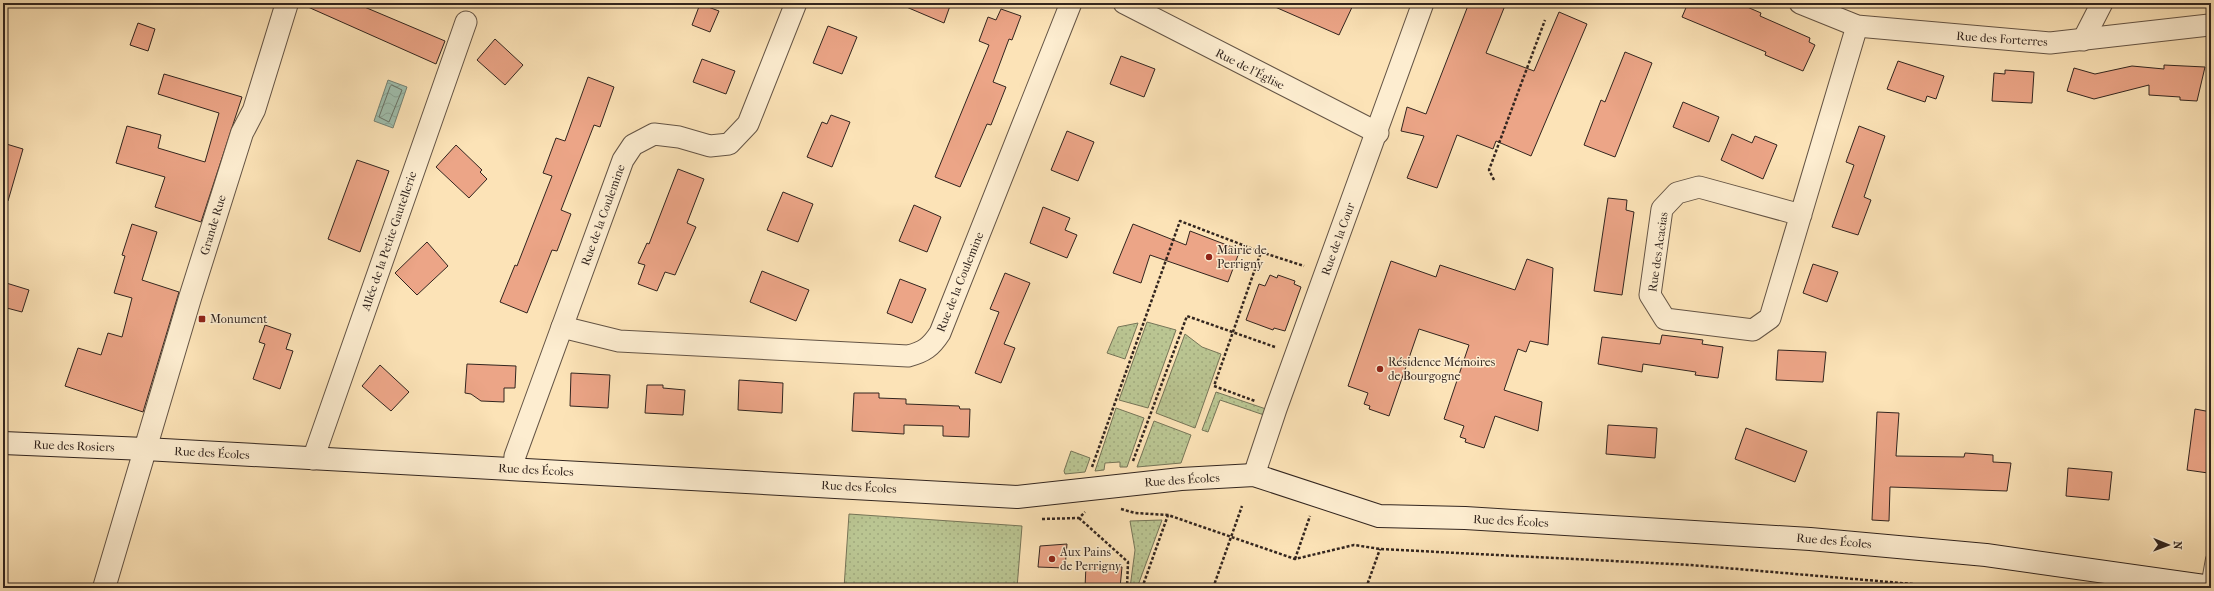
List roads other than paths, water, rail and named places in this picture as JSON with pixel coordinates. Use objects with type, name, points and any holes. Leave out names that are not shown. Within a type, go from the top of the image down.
[{"type":"main road","name":"Grande Rue","points":[[105,585],[239,141],[254,110],[287,3]]},
{"type":"main road","name":"Rue des Rosiers","points":[[3,443],[145,449]]},
{"type":"main road","name":"Rue des Écoles","points":[[145,449],[1017,497],[1181,479],[1254,475],[1379,516],[1465,518],[1810,539],[1986,555],[2209,587]]},
{"type":"street","name":"Rue de la Coulemine","points":[[514,469],[515,456],[623,160],[633,145],[654,134],[679,137],[710,146],[729,144],[748,124],[796,3]]},
{"type":"street","name":"Rue de la Coulemine","points":[[562,327],[619,341],[908,356],[921,353],[931,347],[940,334],[1071,3]]},
{"type":"street","name":"Rue de l'Église","points":[[1124,3],[1378,133]]},
{"type":"street","name":"Rue de la Cour","points":[[1254,475],[1276,409],[1378,133],[1423,3]]},
{"type":"street","name":"Rue des Forterres","points":[[1800,3],[1858,26],[2050,44],[2209,25]]},
{"type":"street","points":[[2083,40],[2102,3]]},
{"type":"street","name":"Allée de la Petite Gautellerie","points":[[313,459],[466,22]]},
{"type":"street","name":"Rue des Acacias","points":[[1801,215],[1699,186],[1677,193],[1662,209],[1650,295],[1665,319],[1753,330],[1770,318],[1858,26]]},
{"type":"lane","points":[[2209,587],[2211,559]]},
{"type":"water","points":[[388,80],[407,87],[393,128],[374,121]]},
{"type":"place","name":"Mairie de Perrigny","points":[[1209,257]]},
{"type":"place","name":"Monument","points":[[202,319]]},
{"type":"place","name":"Résidence Mémoires de Bourgogne","points":[[1380,369]]},
{"type":"place","name":"Aux Pains de Perrigny","points":[[1052,559]]}]
